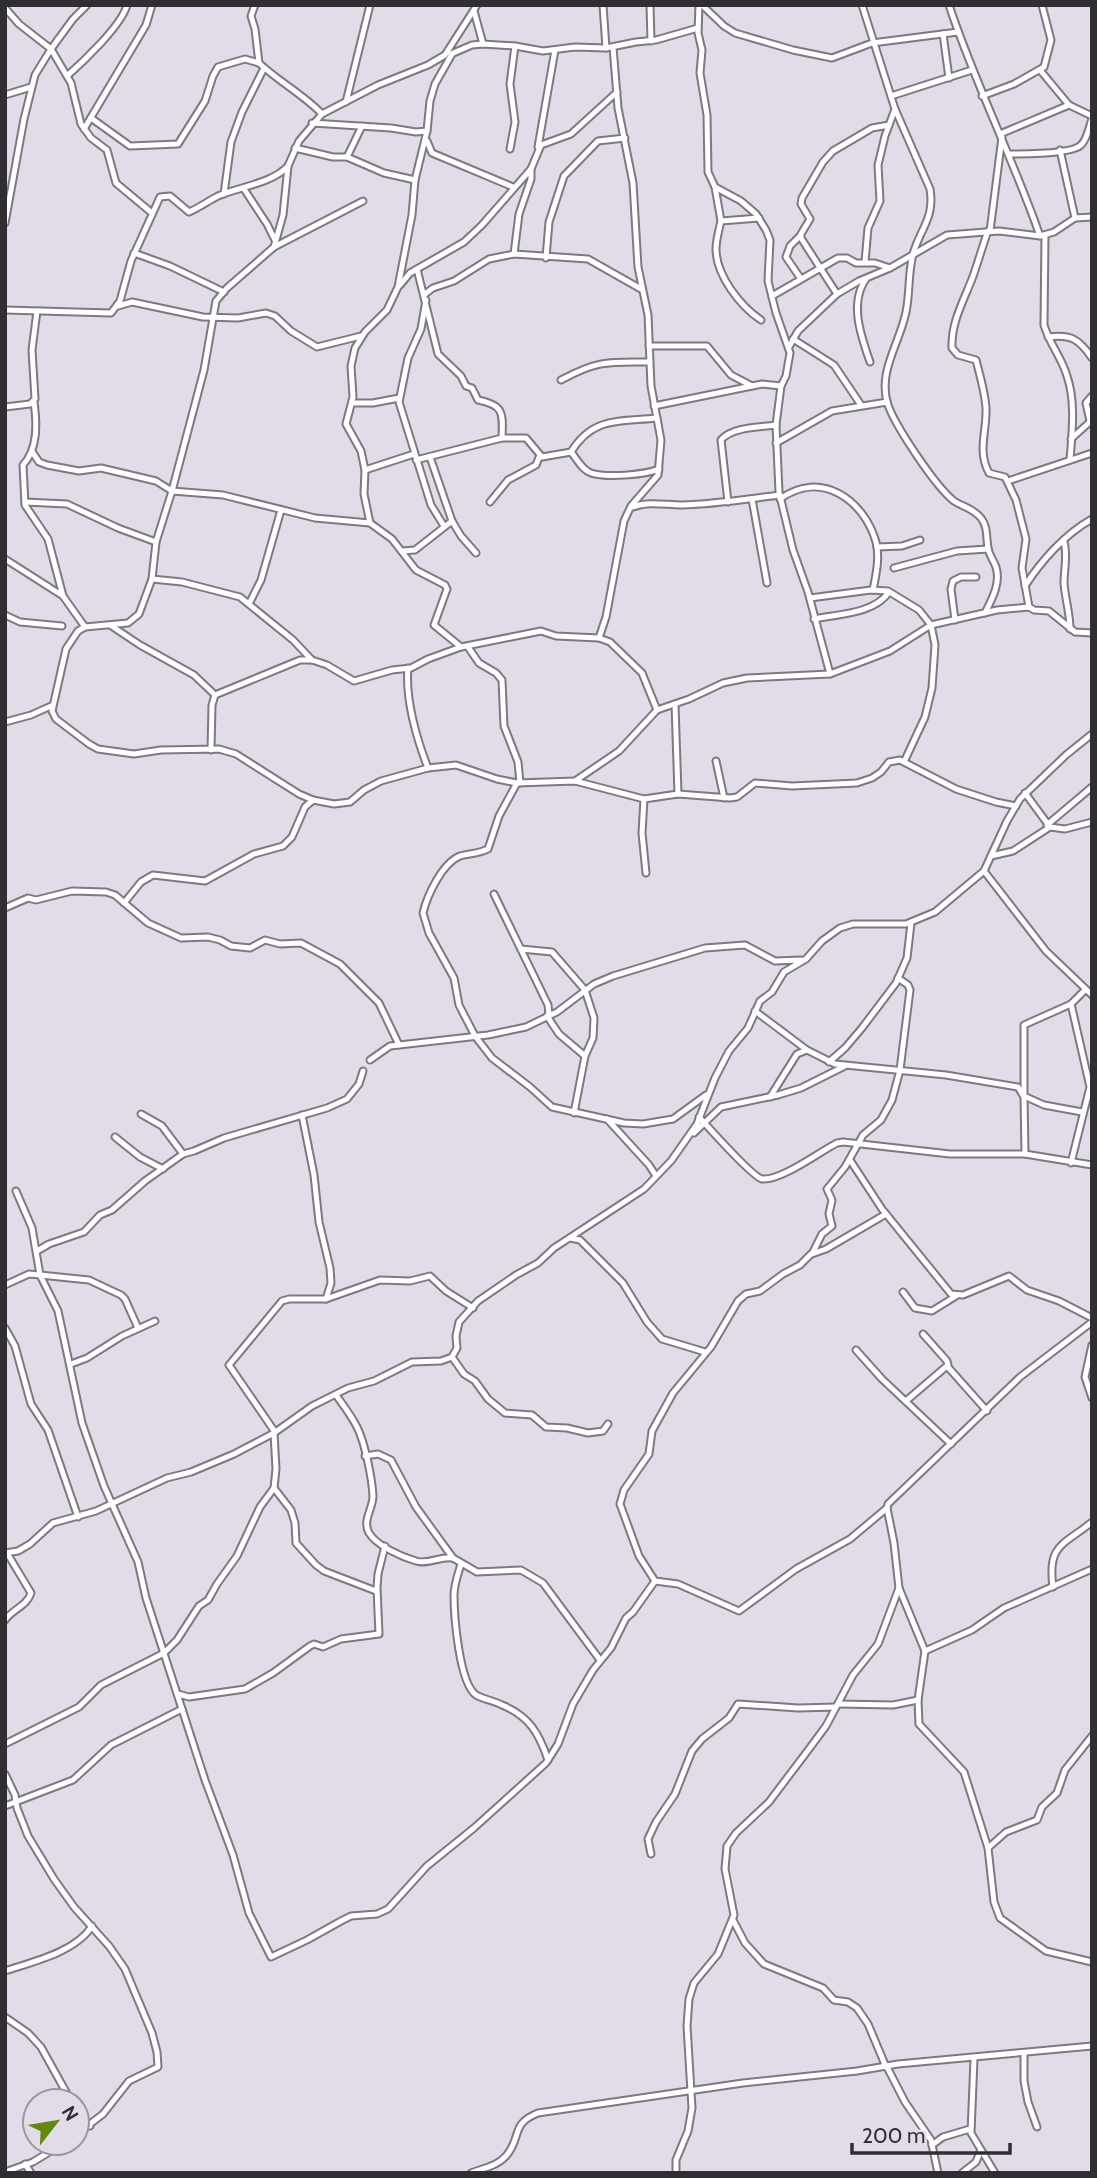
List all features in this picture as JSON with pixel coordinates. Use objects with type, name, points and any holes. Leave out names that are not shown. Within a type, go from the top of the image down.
[{"type":"street","points":[[5,223],[31,87],[40,65],[73,19],[87,5]]},
{"type":"street","points":[[67,76],[123,16],[127,5]]},
{"type":"street","points":[[84,129],[146,25],[152,5]]},
{"type":"street","points":[[224,194],[231,142],[262,65],[251,16],[255,5]]},
{"type":"street","points":[[346,102],[370,5]]},
{"type":"street","points":[[599,638],[606,617],[624,521],[630,508],[652,485],[659,469],[661,440],[649,362],[648,315],[636,254],[633,183],[603,5]]},
{"type":"street","points":[[650,5],[651,41]]},
{"type":"street","points":[[701,5],[698,27],[707,115],[708,172],[715,187],[721,221],[716,252],[725,278],[750,312],[761,320]]},
{"type":"street","points":[[701,5],[735,33],[807,54],[835,58],[872,43],[958,32]]},
{"type":"street","points":[[862,5],[895,109],[930,189],[932,201],[929,217],[913,253],[905,318],[887,367],[887,402],[902,432],[924,465],[953,500],[975,512],[984,522],[988,550],[998,576],[995,594],[985,613]]},
{"type":"street","points":[[949,5],[982,96],[1010,154],[1043,236],[1044,325],[1070,385],[1070,460]]},
{"type":"street","points":[[982,96],[1040,71],[1047,63],[1051,40],[1042,5]]},
{"type":"street","points":[[5,8],[19,24],[51,49],[74,92],[78,118],[84,129],[107,150],[118,187],[152,213]]},
{"type":"street","points":[[476,8],[483,44]]},
{"type":"street","points":[[370,523],[364,494],[365,470],[361,451],[346,424],[352,402],[351,366],[361,336],[387,310],[398,287],[412,215],[415,180],[427,135],[428,107],[448,54],[476,8]]},
{"type":"street","points":[[275,245],[283,215],[288,166],[295,148],[312,123],[322,114],[378,85],[472,45],[515,46],[543,51],[575,47],[610,48],[651,41],[698,27]]},
{"type":"street","points":[[943,34],[949,78]]},
{"type":"street","points":[[510,149],[514,122],[510,84],[515,46]]},
{"type":"street","points":[[514,254],[519,214],[538,150],[555,50]]},
{"type":"street","points":[[91,118],[130,146],[178,144],[205,101],[212,76],[218,67],[227,62],[245,59],[262,65],[275,78],[298,91],[322,114]]},
{"type":"street","points":[[891,96],[972,71]]},
{"type":"street","points":[[1010,154],[1042,154],[1081,145],[1092,118],[1069,105],[1040,71]]},
{"type":"street","points":[[5,95],[31,87]]},
{"type":"street","points":[[538,150],[544,143],[571,135],[617,92]]},
{"type":"street","points":[[1001,136],[1069,105]]},
{"type":"street","points":[[866,262],[868,228],[880,201],[878,165],[895,109]]},
{"type":"street","points":[[312,123],[362,126],[427,135]]},
{"type":"street","points":[[801,279],[786,257],[790,246],[810,219],[802,206],[802,198],[827,157],[872,128],[889,125]]},
{"type":"street","points":[[347,157],[362,126]]},
{"type":"street","points":[[427,135],[432,153],[513,187]]},
{"type":"street","points":[[1001,136],[989,231],[958,312],[952,348],[956,354],[976,360],[985,404],[982,438],[984,458],[989,473],[1002,475],[1008,481],[1026,539],[1022,564],[1029,607]]},
{"type":"street","points":[[547,258],[549,222],[564,176],[598,141],[625,138]]},
{"type":"street","points":[[295,148],[333,157],[347,157],[384,173],[415,180]]},
{"type":"street","points":[[1060,150],[1075,218]]},
{"type":"street","points":[[116,308],[134,253],[158,200],[163,196],[170,196],[189,212],[224,194],[244,189],[282,172],[288,166]]},
{"type":"street","points":[[398,287],[417,269],[469,238],[531,169]]},
{"type":"street","points":[[5,174],[15,177]]},
{"type":"street","points":[[715,187],[740,201],[758,218],[770,240],[768,267],[772,296],[789,347],[789,364],[781,386],[776,425],[780,497],[830,674]]},
{"type":"street","points":[[244,189],[272,232],[275,245]]},
{"type":"street","points":[[363,201],[275,245],[216,301],[208,354],[156,542],[152,579],[139,614],[134,620],[85,627],[78,631],[66,649],[51,706],[56,719],[98,748],[134,754],[161,750],[225,750],[236,754],[299,794],[313,800],[343,805],[373,785],[446,765],[463,766],[497,779],[518,783],[575,781],[644,799],[678,794],[737,797],[755,783],[792,786],[857,783],[872,778],[889,762],[900,760],[956,789],[1016,806]]},
{"type":"street","points":[[789,347],[793,339],[837,294],[890,268],[947,235],[989,231],[1043,236],[1075,218],[1092,217]]},
{"type":"street","points":[[721,221],[758,218]]},
{"type":"street","points":[[800,235],[837,294]]},
{"type":"street","points":[[134,253],[170,266],[223,292]]},
{"type":"street","points":[[444,526],[430,505],[399,398],[408,358],[421,330],[426,297],[433,288],[454,281],[489,259],[514,254],[588,259],[642,289]]},
{"type":"street","points":[[772,296],[843,257],[856,263],[866,262],[890,268]]},
{"type":"street","points":[[417,269],[440,357],[461,376],[478,400],[492,402],[500,410],[503,418],[502,438]]},
{"type":"street","points":[[866,279],[858,298],[859,323],[870,362]]},
{"type":"street","points":[[5,310],[109,313],[123,303],[132,302],[212,317],[238,318],[271,314],[309,344],[320,347],[361,336]]},
{"type":"street","points":[[37,311],[32,350],[36,422],[33,453],[23,466],[25,502],[48,539],[63,596],[85,627]]},
{"type":"street","points":[[1048,337],[1071,338],[1080,343],[1092,358]]},
{"type":"street","points":[[793,339],[834,365],[861,405]]},
{"type":"street","points":[[649,346],[707,346],[731,375],[752,386]]},
{"type":"street","points":[[561,380],[587,366],[602,362],[649,362]]},
{"type":"street","points":[[654,406],[767,383],[781,386]]},
{"type":"street","points":[[1071,439],[1091,421],[1086,403],[1092,396]]},
{"type":"street","points":[[352,402],[373,403],[399,398]]},
{"type":"street","points":[[5,407],[34,402]]},
{"type":"street","points":[[776,443],[832,411],[887,402]]},
{"type":"street","points":[[365,470],[415,457],[430,457],[502,438],[529,439],[540,455],[547,457],[571,452],[580,438],[607,422],[657,418]]},
{"type":"street","points":[[728,502],[720,445],[722,437],[776,425]]},
{"type":"street","points":[[571,452],[585,470],[592,474],[629,475],[659,469]]},
{"type":"street","points":[[33,453],[39,462],[47,465],[79,471],[101,468],[156,481],[172,491],[223,495],[315,518],[370,523],[386,533],[416,570],[446,586],[434,625],[464,647],[479,663],[496,673],[502,681],[504,726],[518,762],[518,783],[499,816],[488,849],[452,861],[437,882],[423,914],[429,933],[454,978],[459,1005],[475,1036],[492,1058],[551,1107],[635,1124],[673,1119],[708,1093]]},
{"type":"street","points":[[1008,481],[1092,453]]},
{"type":"street","points":[[490,502],[508,480],[536,465],[540,455]]},
{"type":"street","points":[[430,457],[452,521],[476,553]]},
{"type":"street","points":[[630,508],[643,504],[679,505],[780,497],[807,489],[842,493],[857,506],[871,529],[877,547],[873,590]]},
{"type":"street","points":[[752,499],[767,583]]},
{"type":"street","points":[[25,502],[67,504],[156,542]]},
{"type":"street","points":[[249,604],[261,580],[281,510]]},
{"type":"street","points":[[1025,586],[1036,569],[1081,525],[1092,519]]},
{"type":"street","points":[[402,551],[415,550],[452,521]]},
{"type":"street","points":[[877,547],[902,546],[920,540]]},
{"type":"street","points":[[1064,542],[1067,555],[1064,584],[1070,629]]},
{"type":"street","points":[[894,568],[946,553],[988,550]]},
{"type":"street","points":[[5,559],[63,596]]},
{"type":"street","points":[[955,620],[951,589],[953,581],[961,577],[976,577]]},
{"type":"street","points":[[152,579],[182,582],[232,594],[249,604],[293,640],[312,660]]},
{"type":"street","points":[[810,597],[873,590],[889,592],[919,610],[931,625],[935,645],[932,688],[925,717],[904,762]]},
{"type":"street","points":[[814,619],[872,606],[884,599],[889,592]]},
{"type":"street","points":[[575,781],[619,751],[657,710],[703,694],[723,683],[738,679],[830,674],[890,651],[931,625],[1029,607],[1049,611],[1070,629],[1092,633]]},
{"type":"street","points":[[5,615],[20,622],[62,626]]},
{"type":"street","points":[[110,625],[194,675],[215,695]]},
{"type":"street","points":[[215,695],[300,660],[312,660],[333,668],[354,681],[408,668],[464,647],[536,631],[567,638],[599,638],[615,645],[642,673],[657,710]]},
{"type":"street","points":[[408,668],[407,683],[415,730],[428,768]]},
{"type":"street","points":[[211,750],[212,705],[215,695]]},
{"type":"street","points":[[675,704],[678,794]]},
{"type":"street","points":[[5,722],[51,706]]},
{"type":"street","points":[[690,1137],[729,1051],[748,1028],[760,1002],[772,992],[785,972],[806,959],[821,941],[840,928],[853,924],[911,923],[935,912],[984,871],[1025,793],[1092,734]]},
{"type":"street","points":[[716,761],[724,798]]},
{"type":"street","points":[[991,856],[1013,851],[1048,826],[1092,787]]},
{"type":"street","points":[[1025,793],[1048,826],[1065,829],[1092,821]]},
{"type":"street","points":[[644,799],[642,833],[646,873]]},
{"type":"street","points":[[124,903],[141,881],[153,875],[205,881],[254,854],[283,846],[292,837],[305,807],[313,800]]},
{"type":"street","points":[[984,871],[1046,951],[1092,995]]},
{"type":"street","points":[[5,908],[28,898],[36,900],[72,891],[106,892],[115,895],[148,923],[181,938],[213,938],[239,948],[250,948],[265,940],[305,944],[340,964],[377,1001],[399,1045]]},
{"type":"street","points":[[494,894],[548,1005],[548,1016],[563,1038],[584,1056]]},
{"type":"street","points":[[829,1062],[862,1028],[898,978],[907,958],[911,923]]},
{"type":"street","points":[[370,1060],[390,1046],[526,1027],[556,1012],[585,990],[632,968],[705,948],[745,945],[775,961],[806,959]]},
{"type":"street","points":[[521,950],[552,952],[585,990],[594,1023],[593,1038],[584,1056],[574,1112]]},
{"type":"street","points":[[654,1581],[639,1556],[620,1510],[624,1490],[649,1454],[651,1434],[667,1403],[738,1301],[746,1294],[760,1291],[800,1265],[812,1254],[822,1234],[832,1226],[829,1214],[829,1184],[850,1160],[863,1135],[886,1113],[900,1070],[910,990],[908,985],[898,978]]},
{"type":"street","points":[[1025,1154],[1024,1025],[1071,1004],[1085,990]]},
{"type":"street","points":[[1071,1004],[1091,1083],[1071,1163]]},
{"type":"street","points":[[755,1011],[807,1050],[829,1062],[1005,1083],[1018,1087],[1024,1095],[1044,1105],[1082,1112]]},
{"type":"street","points":[[770,1097],[797,1054],[807,1050]]},
{"type":"street","points":[[5,1620],[27,1602],[31,1593],[6,1553],[30,1544],[53,1523],[113,1504],[167,1478],[191,1472],[234,1454],[274,1432],[298,1414],[348,1388],[374,1381],[407,1363],[441,1361],[452,1357],[457,1348],[459,1322],[478,1301],[644,1189],[704,1122],[726,1105],[801,1088],[845,1066]]},
{"type":"street","points":[[37,1251],[48,1244],[84,1232],[100,1215],[110,1211],[145,1181],[183,1154],[224,1138],[327,1108],[351,1097],[362,1079],[363,1071]]},
{"type":"street","points":[[141,1114],[162,1126],[183,1154]]},
{"type":"street","points":[[302,1115],[314,1175],[319,1222],[330,1268],[331,1283],[327,1299]]},
{"type":"street","points":[[699,1117],[751,1172],[762,1179],[774,1177],[837,1143],[950,1154],[1025,1154],[1092,1165]]},
{"type":"street","points":[[607,1119],[656,1176]]},
{"type":"street","points":[[115,1137],[140,1157],[163,1169]]},
{"type":"street","points":[[850,1160],[886,1214],[946,1289],[956,1296]]},
{"type":"street","points":[[16,1191],[32,1228],[40,1275],[58,1311],[82,1423],[104,1486],[138,1562],[143,1588],[233,1855],[249,1913],[271,1957],[351,1916],[377,1914],[388,1909],[427,1866],[474,1828],[548,1760],[558,1744],[573,1704],[600,1660],[611,1648],[626,1618],[654,1581]]},
{"type":"street","points":[[812,1254],[886,1214]]},
{"type":"street","points":[[570,1238],[580,1240],[623,1283],[647,1322],[662,1339],[705,1352]]},
{"type":"street","points":[[5,1285],[29,1274],[89,1280],[125,1298],[138,1328]]},
{"type":"street","points":[[5,1744],[79,1707],[101,1685],[164,1653],[177,1640],[199,1606],[208,1600],[245,1542],[260,1507],[274,1488],[274,1432],[230,1363],[282,1301],[327,1299],[380,1280],[410,1281],[430,1276],[446,1292],[473,1308]]},
{"type":"street","points":[[654,1581],[678,1584],[742,1610],[789,1574],[858,1534],[1020,1377],[1092,1320],[1059,1301],[1027,1290],[1009,1276],[956,1296],[932,1311],[915,1308],[903,1292]]},
{"type":"street","points":[[71,1364],[155,1321]]},
{"type":"street","points":[[5,1328],[15,1346],[31,1404],[48,1430],[78,1517]]},
{"type":"street","points":[[923,1334],[987,1411]]},
{"type":"street","points":[[1092,1345],[1086,1377],[1092,1398]]},
{"type":"street","points":[[856,1350],[951,1444]]},
{"type":"street","points":[[452,1357],[464,1374],[475,1381],[490,1401],[505,1413],[532,1415],[546,1427],[587,1433],[603,1431],[608,1424]]},
{"type":"street","points":[[906,1401],[947,1366]]},
{"type":"street","points":[[336,1395],[358,1429],[373,1497],[367,1527],[373,1537],[416,1561],[453,1558]]},
{"type":"street","points":[[365,1456],[379,1454],[391,1460],[416,1507],[453,1558],[461,1564],[482,1573],[516,1570],[537,1578],[600,1660]]},
{"type":"street","points":[[274,1488],[291,1510],[296,1543],[316,1565],[324,1571],[377,1591]]},
{"type":"street","points":[[887,1508],[899,1588],[925,1651],[918,1700],[920,1726],[964,1772],[988,1848],[994,1902],[1000,1918],[1046,1951],[1092,1962]]},
{"type":"street","points":[[1053,1587],[1052,1567],[1055,1551],[1060,1544],[1075,1537],[1092,1522]]},
{"type":"street","points":[[178,1694],[188,1697],[244,1689],[314,1644],[323,1647],[341,1639],[368,1634],[376,1636],[380,1631],[378,1574],[385,1546]]},
{"type":"street","points":[[461,1564],[454,1592],[456,1637],[470,1686],[475,1694],[527,1719],[537,1732],[548,1760]]},
{"type":"street","points":[[925,1651],[972,1630],[1004,1608],[1092,1569]]},
{"type":"street","points":[[676,2173],[676,2160],[691,2120],[687,2025],[689,1999],[694,1983],[718,1954],[733,1920],[734,1907],[725,1869],[729,1842],[769,1802],[818,1737],[853,1675],[878,1644],[899,1588]]},
{"type":"street","points":[[650,1854],[647,1844],[651,1833],[672,1800],[692,1751],[702,1739],[729,1718],[738,1704],[807,1708],[893,1705],[918,1700]]},
{"type":"street","points":[[5,1806],[73,1780],[111,1745],[182,1709]]},
{"type":"street","points":[[988,1848],[1006,1832],[1037,1820],[1042,1807],[1057,1793],[1065,1770],[1092,1736]]},
{"type":"street","points":[[5,1774],[28,1836],[74,1907],[119,1960],[134,1988],[156,2045],[159,2065],[127,2082],[108,2109],[91,2125]]},
{"type":"street","points":[[733,1920],[745,1943],[764,1964],[822,1988],[834,2000],[845,2001],[858,2008],[905,2102],[929,2137],[938,2173]]},
{"type":"street","points":[[5,1971],[56,1953],[92,1926]]},
{"type":"street","points":[[5,2017],[28,2033],[41,2047],[63,2087]]},
{"type":"street","points":[[471,2173],[494,2165],[507,2155],[517,2128],[531,2116],[743,2083],[1092,2046]]},
{"type":"street","points":[[1024,2054],[1026,2092],[1037,2127]]},
{"type":"street","points":[[974,2059],[970,2129],[980,2152],[995,2173]]},
{"type":"street","points":[[932,2145],[943,2137],[970,2129]]},
{"type":"street","points":[[962,2173],[976,2162],[980,2152]]},
{"type":"street","points":[[5,2172],[41,2157]]},
{"type":"street","points":[[25,2164],[31,2173]]}]
